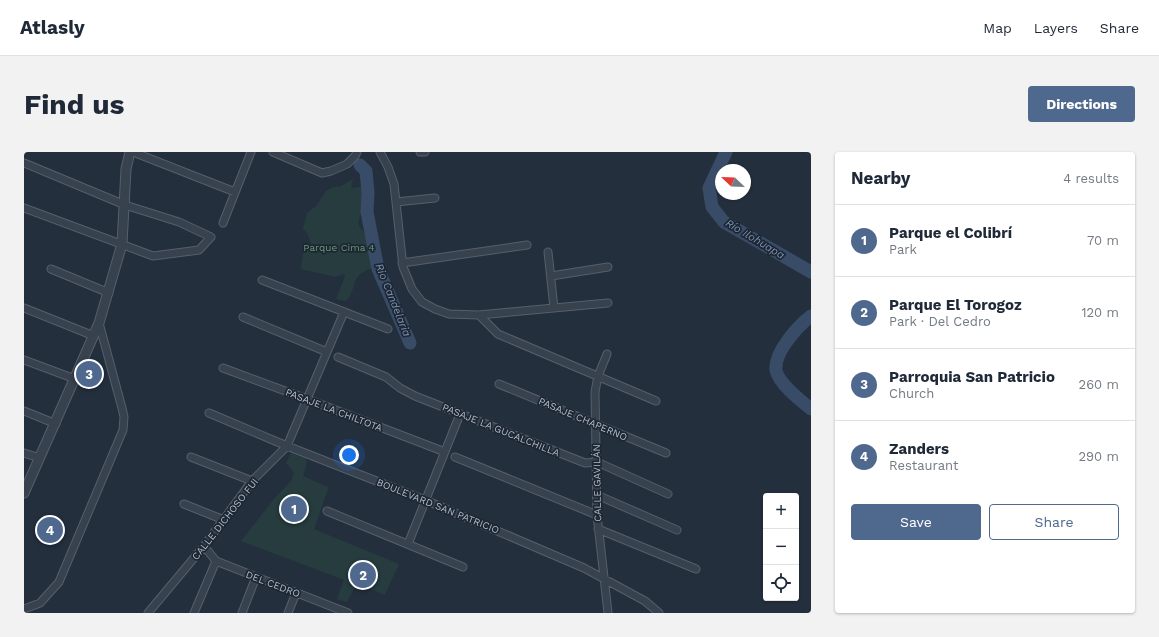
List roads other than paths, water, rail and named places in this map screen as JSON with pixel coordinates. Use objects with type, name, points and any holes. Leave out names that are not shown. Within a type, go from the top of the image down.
[{"type":"street","points":[[24,493],[94,336],[109,293],[122,244],[126,170],[130,152]]},
{"type":"street","points":[[133,152],[235,192]]},
{"type":"street","points":[[223,223],[251,152]]},
{"type":"street","points":[[273,152],[322,173],[347,164],[355,156],[356,152]]},
{"type":"street","points":[[380,152],[388,167],[394,184],[402,267],[412,290],[422,302],[434,309],[449,314],[479,314],[608,304]]},
{"type":"street","points":[[420,152],[425,152]]},
{"type":"street","points":[[24,163],[125,205],[180,222],[211,237],[199,250],[153,256],[24,208]]},
{"type":"street","points":[[396,202],[435,198]]},
{"type":"street","points":[[402,263],[527,245]]},
{"type":"street","points":[[548,252],[554,308]]},
{"type":"street","points":[[551,276],[608,267]]},
{"type":"street","points":[[51,269],[109,293]]},
{"type":"street","points":[[262,280],[388,329]]},
{"type":"street","points":[[24,308],[94,336]]},
{"type":"street","name":"CALLE DICHOSO FUI","points":[[148,613],[204,546],[252,482],[287,446],[344,312]]},
{"type":"street","points":[[479,314],[498,334],[656,402]]},
{"type":"street","points":[[243,317],[327,352]]},
{"type":"street","points":[[24,609],[40,603],[59,582],[122,430],[124,417],[99,323]]},
{"type":"street","name":"CALLE GAVILÁN","points":[[607,354],[598,376],[595,392],[597,515],[608,613]]},
{"type":"street","name":"PASAJE LA GUCALCHILLA","points":[[338,357],[386,377],[400,388],[460,414],[585,463],[597,462],[668,494]]},
{"type":"street","points":[[24,360],[75,379]]},
{"type":"street","name":"PASAJE LA CHILTOTA","points":[[223,368],[445,452]]},
{"type":"street","name":"PASAJE CHAPERNO","points":[[499,384],[666,453]]},
{"type":"street","points":[[24,411],[56,424]]},
{"type":"street","name":"BOULEVARD SAN PATRICIO","points":[[209,413],[287,446],[425,500],[584,568],[645,601],[659,613]]},
{"type":"street","points":[[408,544],[460,414]]},
{"type":"street","points":[[24,453],[40,458]]},
{"type":"street","points":[[191,457],[252,482]]},
{"type":"street","points":[[455,457],[597,515]]},
{"type":"street","points":[[597,495],[677,530]]},
{"type":"street","points":[[184,504],[224,520]]},
{"type":"street","points":[[328,511],[463,567]]},
{"type":"street","points":[[598,529],[696,569]]},
{"type":"street","name":"DEL CEDRO","points":[[204,546],[216,561],[338,611],[348,613]]},
{"type":"street","points":[[194,613],[216,561]]},
{"type":"street","points":[[242,613],[256,577]]},
{"type":"street","points":[[288,613],[296,593]]},
{"type":"waterway","name":"Río Ilohuapa","points":[[726,152],[709,188],[712,207],[724,222],[811,272]]},
{"type":"waterway","name":"Rio Candelaria","points":[[360,165],[366,171],[368,192],[367,212],[378,269],[410,343]]},
{"type":"waterway","name":"Río Ilohuapa","points":[[811,316],[788,340],[776,363],[776,370],[785,386],[811,409]]},
{"type":"place","name":"Parroquia San Patricio","points":[[89,374]]},
{"type":"place","name":"Parque el Colibrí","points":[[294,509]]},
{"type":"place","name":"Zanders","points":[[50,530]]},
{"type":"place","name":"Parque El Torogoz","points":[[363,575]]},
{"type":"park label","name":"Parque Cima 4","points":[[339,247]]}]
